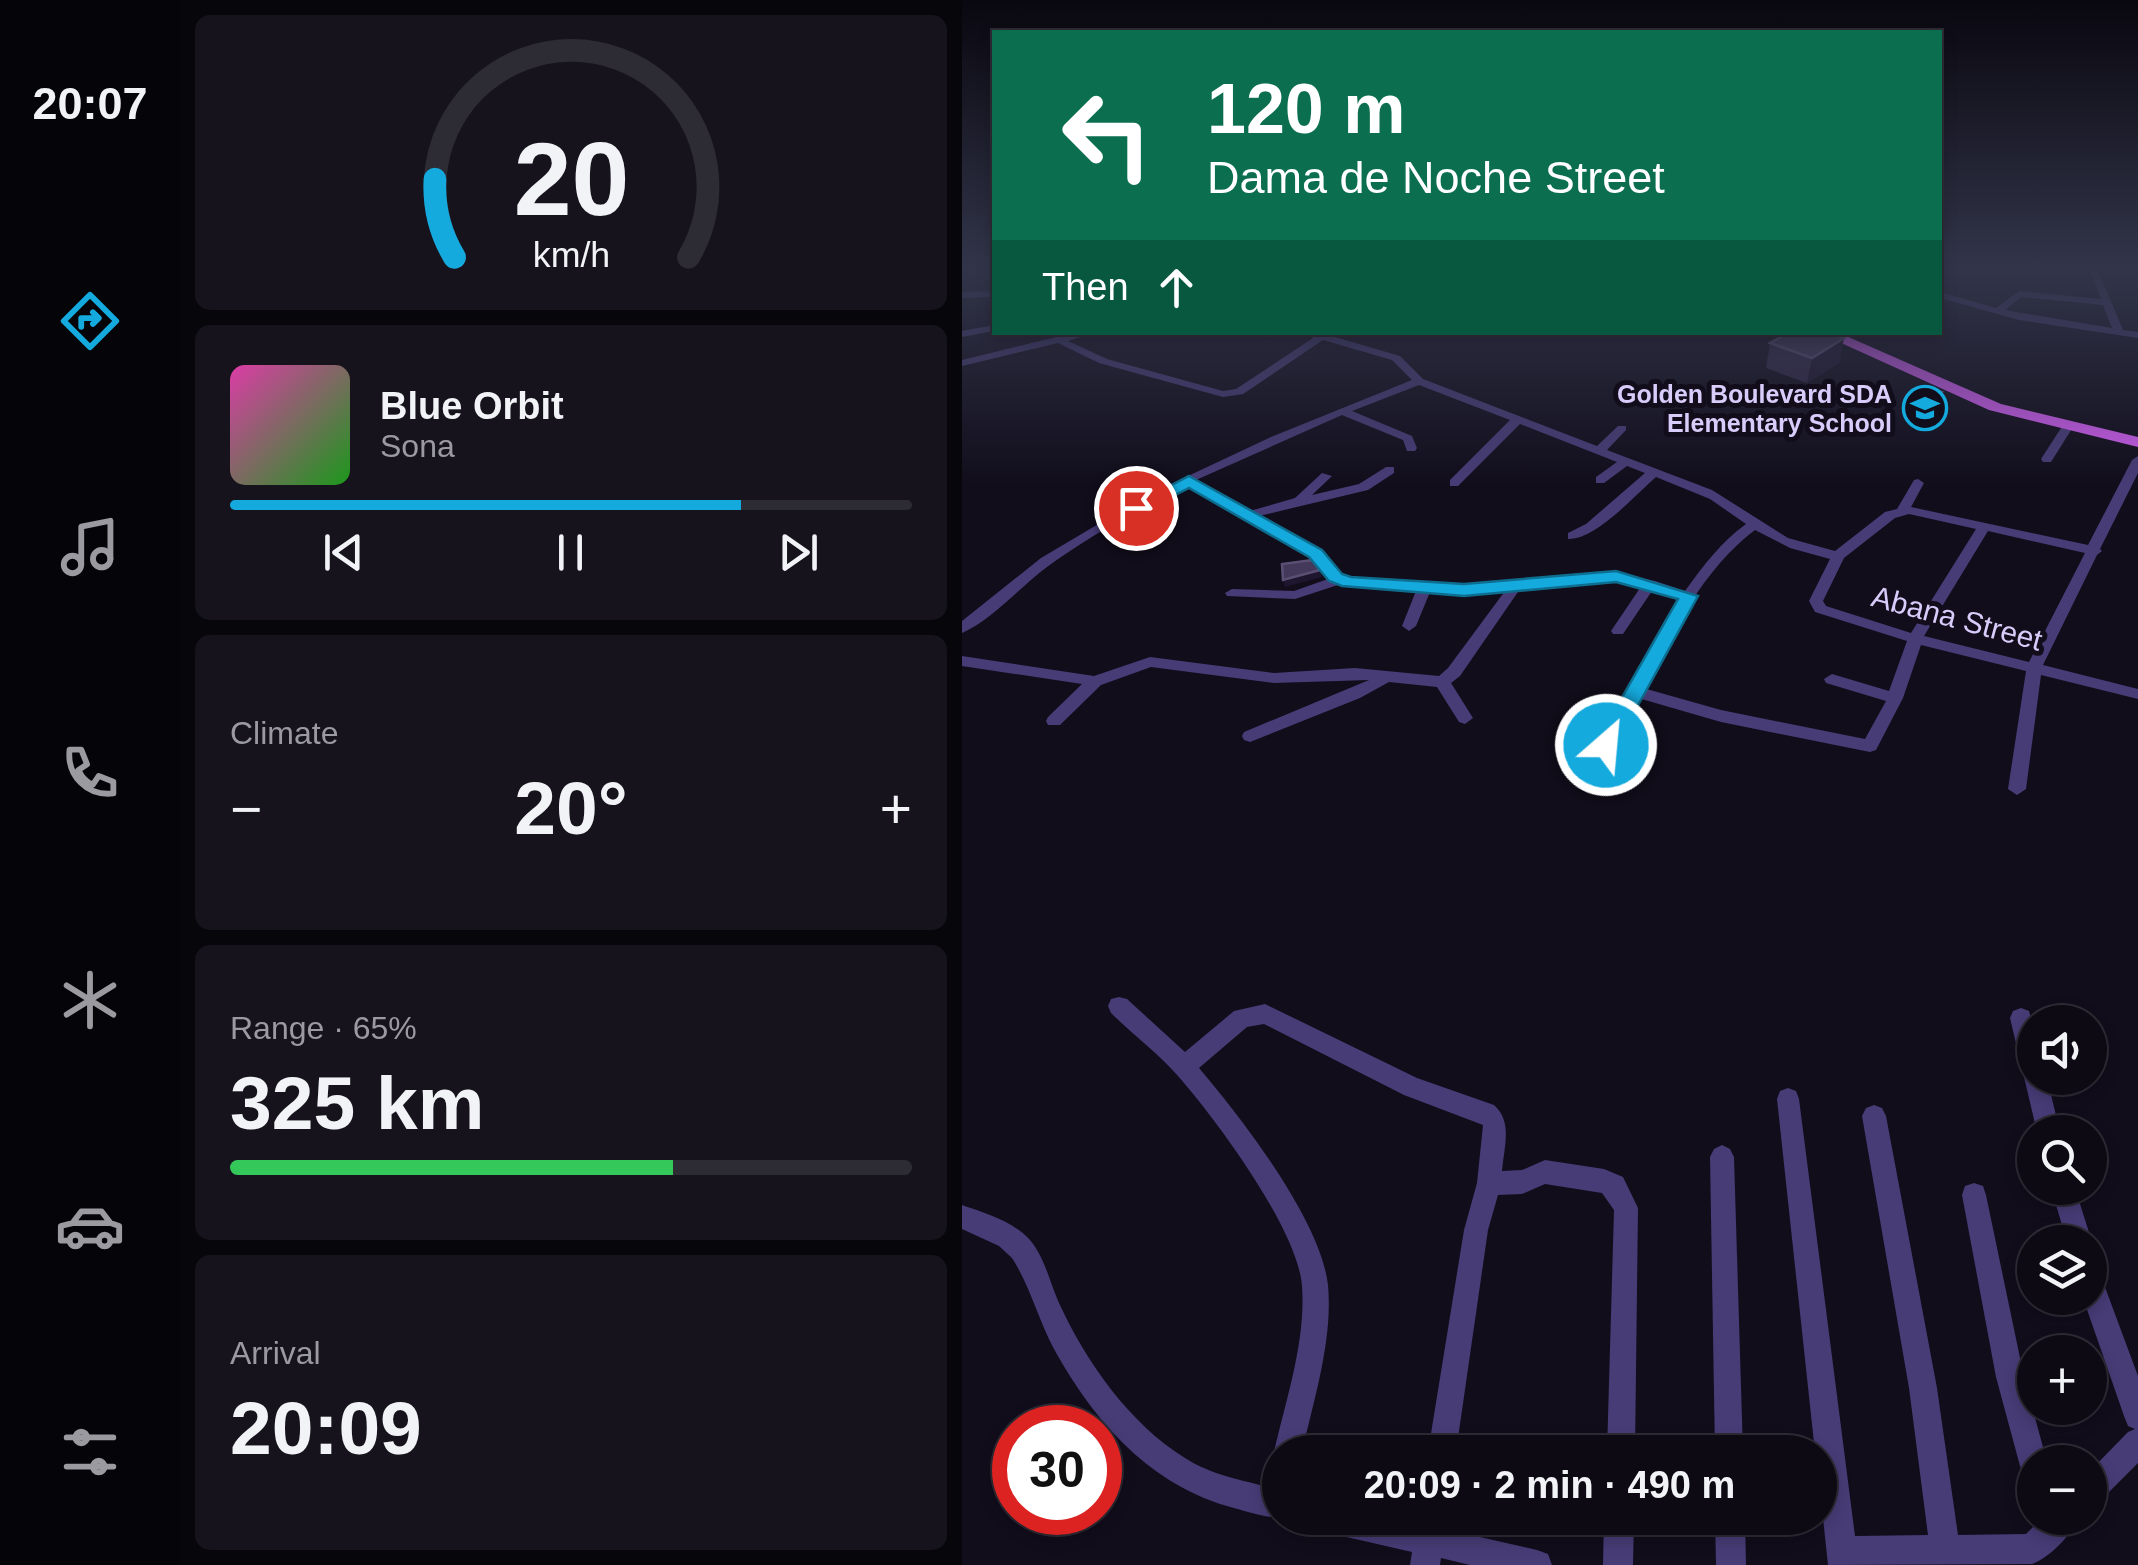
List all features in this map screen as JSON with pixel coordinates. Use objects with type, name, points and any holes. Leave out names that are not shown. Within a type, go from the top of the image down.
[{"type":"main road","points":[[1844,341],[1958,393],[2138,442]]},
{"type":"street","points":[[962,363],[1055,341]]},
{"type":"street","points":[[1061,341],[1103,361],[1223,394],[1238,392],[1315,341]]},
{"type":"street","points":[[1335,341],[1396,358],[1419,381],[1724,500],[1754,524],[1801,546],[1838,556],[1902,510],[1918,483]]},
{"type":"street","points":[[962,628],[1049,560],[1154,498],[1341,411],[1419,381]]},
{"type":"street","points":[[1341,411],[1408,438],[1411,448]]},
{"type":"street","points":[[1454,483],[1518,419]]},
{"type":"street","points":[[2047,460],[2068,426]]},
{"type":"street","points":[[1600,450],[1622,428]]},
{"type":"street","points":[[1600,480],[1627,460]]},
{"type":"street","points":[[2017,789],[2034,667],[2138,460]]},
{"type":"street","points":[[1253,514],[1301,498],[1363,487],[1390,470]]},
{"type":"street","points":[[1573,536],[1591,527],[1654,472]]},
{"type":"street","points":[[1301,498],[1326,476]]},
{"type":"street","points":[[1123,477],[1154,498]]},
{"type":"street","points":[[1189,481],[1253,514],[1316,554],[1339,580]]},
{"type":"street","points":[[1902,510],[1929,512],[2095,552]]},
{"type":"street","points":[[1606,745],[1689,596],[1739,533],[1754,524]]},
{"type":"street","points":[[1633,691],[1862,747],[1875,742],[1915,639],[1983,528]]},
{"type":"street","name":"Abana Street","points":[[1838,556],[1816,605],[1915,639],[2138,694]]},
{"type":"street","points":[[1232,593],[1296,596],[1339,580],[1424,590],[1616,577],[1689,596]]},
{"type":"street","points":[[1054,721],[1063,708],[1095,681],[1150,662],[1274,678],[1388,675],[1442,682],[1454,672],[1517,584]]},
{"type":"street","points":[[1618,631],[1650,584]]},
{"type":"street","points":[[1409,626],[1424,590]]},
{"type":"street","points":[[962,661],[1095,681]]},
{"type":"street","points":[[1250,736],[1284,719],[1354,698],[1388,675]]},
{"type":"street","points":[[1832,679],[1894,698]]},
{"type":"street","points":[[1442,682],[1465,718]]},
{"type":"street","points":[[1119,1006],[1184,1066],[1285,1213],[1312,1264],[1316,1283],[1311,1329],[1291,1435]]},
{"type":"street","points":[[1184,1066],[1242,1018],[1266,1014],[1412,1087],[1492,1116],[1496,1125],[1488,1183],[1476,1230],[1445,1435]]},
{"type":"street","points":[[1788,1099],[1843,1558],[1945,1548],[2032,1557],[2046,1535]]},
{"type":"street","points":[[1874,1116],[1923,1388],[1945,1548]]},
{"type":"street","points":[[1722,1157],[1728,1435]]},
{"type":"street","points":[[1488,1183],[1522,1182],[1545,1172],[1604,1182],[1621,1196],[1626,1208],[1621,1435]]},
{"type":"street","points":[[1974,1194],[2010,1377],[2028,1445]]},
{"type":"street","points":[[962,1216],[1008,1233],[1025,1248],[1044,1302],[1064,1340],[1102,1398],[1142,1442],[1195,1480],[1262,1495]]},
{"type":"street","points":[[2102,1315],[2138,1416]]},
{"type":"street","points":[[2107,1473],[2138,1442]]},
{"type":"street","points":[[1399,1535],[1537,1565]]},
{"type":"street","points":[[1618,1565],[1619,1535]]},
{"type":"street","points":[[1730,1535],[1731,1565]]},
{"type":"building","points":[[1774,341],[1839,341],[1812,358],[1770,343]]},
{"type":"building","points":[[1927,387],[1942,392],[1931,402],[1917,397]]},
{"type":"building","points":[[1312,560],[1320,570],[1283,580],[1282,564]]},
{"type":"place","name":"Golden Boulevard SDA Elementary School","points":[[1925,408]]},
{"type":"route","points":[[1136,508],[1189,481],[1253,514],[1316,554],[1335,578],[1349,582],[1464,590],[1616,577],[1689,596],[1644,669],[1606,745]]}]
